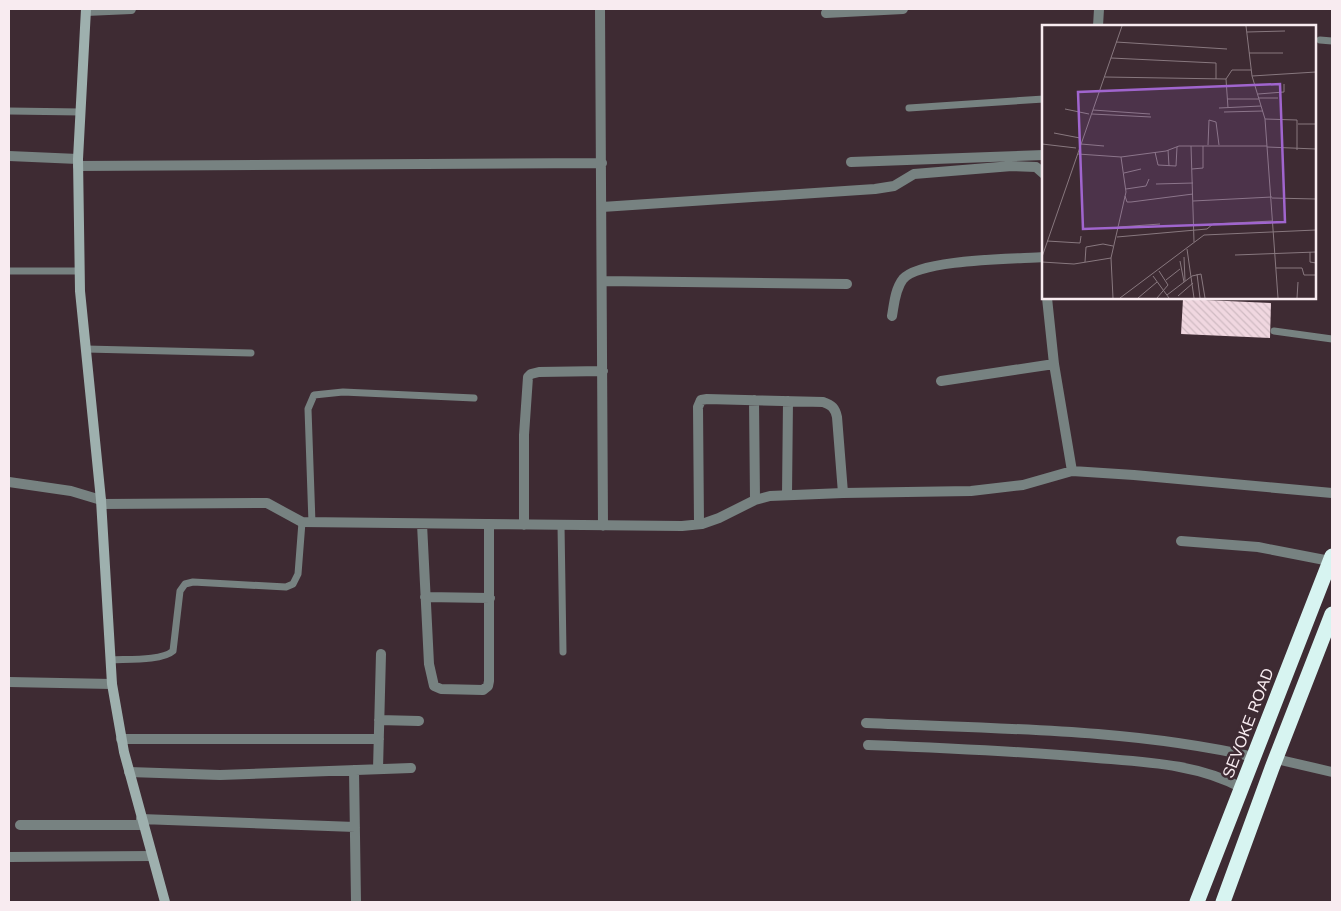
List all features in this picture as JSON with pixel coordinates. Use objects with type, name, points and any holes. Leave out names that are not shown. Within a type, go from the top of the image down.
[{"type":"highway","name":"SEVOKE ROAD","points":[[1197,902],[1331,559]]},
{"type":"highway","points":[[1223,902],[1332,614]]},
{"type":"street","points":[[131,9],[86,10],[78,163],[79,271],[101,502],[112,684],[121,739],[129,772],[165,902]]},
{"type":"street","points":[[600,9],[603,526]]},
{"type":"street","points":[[826,13],[903,9]]},
{"type":"street","points":[[1098,25],[1099,9]]},
{"type":"street","points":[[851,162],[1042,155]]},
{"type":"street","points":[[9,156],[78,163],[602,162]]},
{"type":"street","points":[[602,207],[876,189],[894,186],[914,174],[1012,166],[1036,167],[1042,172]]},
{"type":"street","points":[[892,316],[899,284],[904,278],[915,271],[964,263],[1042,257]]},
{"type":"street","points":[[603,281],[847,284]]},
{"type":"street","points":[[1047,299],[1054,364],[1072,471]]},
{"type":"street","points":[[942,381],[1054,364]]},
{"type":"street","points":[[524,525],[524,435],[528,377],[539,372],[603,371]]},
{"type":"street","points":[[699,524],[699,402],[707,399],[823,402],[831,405],[835,410],[843,493]]},
{"type":"street","points":[[754,400],[755,500]]},
{"type":"street","points":[[787,495],[788,401]]},
{"type":"street","points":[[9,482],[71,492],[101,502],[267,503],[307,522],[603,526],[699,524],[719,518],[755,500],[787,495],[971,491],[1023,484],[1072,471],[1134,474],[1332,494]]},
{"type":"street","points":[[422,524],[429,664],[434,686],[442,690],[483,690],[488,686],[489,681],[489,524]]},
{"type":"street","points":[[1181,542],[1258,547],[1331,559]]},
{"type":"street","points":[[425,597],[490,598]]},
{"type":"street","points":[[378,769],[381,654]]},
{"type":"street","points":[[9,682],[112,684]]},
{"type":"street","points":[[379,720],[419,721]]},
{"type":"street","points":[[866,723],[1106,734],[1210,747],[1254,757]]},
{"type":"street","points":[[121,739],[378,739]]},
{"type":"street","points":[[868,745],[1017,751],[1142,762],[1196,771],[1231,782],[1242,788]]},
{"type":"street","points":[[1276,759],[1332,772]]},
{"type":"street","points":[[129,772],[220,775],[411,768]]},
{"type":"street","points":[[354,770],[356,902]]},
{"type":"street","points":[[20,825],[142,822],[355,827]]},
{"type":"street","points":[[9,857],[152,856]]},
{"type":"lane","points":[[1320,40],[1332,40]]},
{"type":"lane","points":[[909,108],[1042,100]]},
{"type":"lane","points":[[9,110],[81,112]]},
{"type":"lane","points":[[9,271],[79,271]]},
{"type":"lane","points":[[1274,331],[1332,339]]},
{"type":"lane","points":[[86,349],[251,353]]},
{"type":"lane","points":[[111,660],[152,658],[169,654],[173,651],[180,591],[185,584],[193,582],[286,587],[293,584],[298,574],[307,522],[308,409],[314,395],[343,392],[474,398]]},
{"type":"lane","points":[[561,525],[563,652]]},
{"type":"building","points":[[1183,299],[1271,303],[1270,338],[1181,334]]}]
